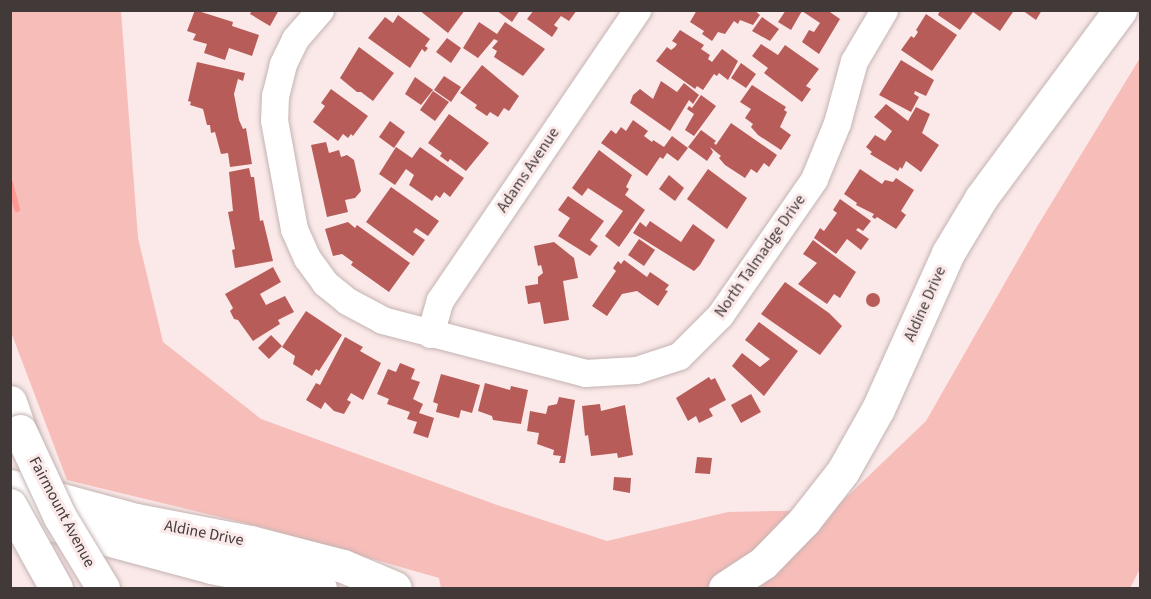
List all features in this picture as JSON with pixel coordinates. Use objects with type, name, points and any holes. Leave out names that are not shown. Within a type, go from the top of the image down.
[{"type":"main road","name":"Aldine Drive","points":[[726,588],[763,563],[804,521],[843,471],[878,409],[948,253],[981,198],[1120,10]]},
{"type":"main road","name":"Fairmount Avenue","points":[[15,416],[60,517],[103,588]]},
{"type":"main road","name":"Aldine Drive","points":[[10,486],[136,520],[234,539],[343,566],[395,588]]},
{"type":"main road","points":[[10,505],[56,588]]},
{"type":"main road","name":"Aldine Drive","points":[[10,513],[211,567],[240,580],[321,588]]},
{"type":"main road","points":[[234,539],[240,580]]},
{"type":"street","name":"North Talmadge Drive","points":[[321,10],[295,39],[284,64],[275,95],[274,120],[294,229],[308,258],[325,283],[347,301],[382,320],[585,373],[636,370],[679,356],[720,315],[814,179],[837,123],[854,61],[884,10]]},
{"type":"street","name":"Adams Avenue","points":[[430,334],[440,300],[637,10]]},
{"type":"shaded area","points":[[11,11],[121,11],[138,238],[163,342],[261,419],[497,505],[607,541],[728,512],[833,510],[926,421],[1038,225],[1140,58],[1140,569],[1130,588],[441,588],[439,578],[261,527],[67,480],[11,332]]},
{"type":"building","points":[[195,10],[233,22],[232,26],[259,35],[252,56],[229,48],[225,60],[204,53],[207,44],[193,40],[196,34],[187,31]]},
{"type":"building","points":[[252,10],[279,10],[270,26],[250,14]]},
{"type":"building","points":[[419,10],[465,10],[448,33]]},
{"type":"building","points":[[496,10],[520,10],[512,22]]},
{"type":"building","points":[[534,10],[577,10],[569,21],[561,16],[554,25],[558,28],[552,37],[527,19]]},
{"type":"building","points":[[697,10],[754,10],[760,15],[753,25],[740,20],[738,24],[734,21],[725,34],[718,32],[712,41],[702,34],[704,31],[690,22]]},
{"type":"building","points":[[786,10],[827,10],[840,19],[819,54],[802,42],[809,30],[814,32],[820,23],[802,11],[791,30],[778,22]]},
{"type":"building","points":[[940,10],[1010,10],[1013,12],[1000,31],[973,12],[960,30],[938,15]]},
{"type":"building","points":[[1022,10],[1042,10],[1036,20]]},
{"type":"building","points":[[926,14],[957,35],[932,71],[901,50],[911,36],[914,38]]},
{"type":"building","points":[[398,15],[430,39],[425,46],[428,48],[425,52],[422,49],[410,68],[368,38],[385,17],[393,23]]},
{"type":"building","points":[[762,17],[779,29],[770,41],[752,31]]},
{"type":"building","points":[[479,22],[497,34],[505,22],[545,49],[523,76],[494,57],[497,51],[492,48],[498,41],[494,39],[478,58],[463,48]]},
{"type":"building","points":[[680,30],[704,45],[701,49],[710,55],[708,59],[712,62],[722,49],[738,61],[728,80],[719,73],[717,76],[714,74],[703,90],[697,86],[695,89],[656,61],[667,47],[671,50],[675,47],[677,44],[672,41]]},
{"type":"building","points":[[447,38],[461,48],[451,63],[436,52]]},
{"type":"building","points":[[761,44],[778,55],[785,45],[819,69],[806,86],[811,89],[802,102],[764,73],[768,68],[752,56]]},
{"type":"building","points":[[359,47],[394,73],[373,101],[340,78]]},
{"type":"building","points":[[901,60],[934,80],[926,96],[915,91],[914,94],[919,97],[911,112],[879,95]]},
{"type":"building","points":[[197,62],[245,73],[243,81],[238,79],[234,94],[239,120],[243,129],[246,128],[252,164],[230,167],[228,153],[221,154],[215,132],[211,133],[203,109],[190,105],[191,102],[188,101]]},
{"type":"building","points":[[741,63],[756,74],[746,88],[731,78]]},
{"type":"building","points":[[482,65],[519,96],[509,111],[504,108],[498,117],[490,112],[487,116],[475,108],[477,105],[460,93]]},
{"type":"building","points":[[444,76],[461,87],[451,102],[434,90]]},
{"type":"building","points":[[415,77],[433,90],[421,105],[405,94]]},
{"type":"building","points":[[661,81],[677,92],[684,83],[699,95],[693,104],[689,100],[670,131],[630,103],[633,95],[640,89],[653,99]]},
{"type":"building","points":[[752,85],[786,107],[784,110],[787,112],[780,127],[791,135],[781,150],[758,135],[751,127],[753,124],[745,118],[751,109],[740,102]]},
{"type":"building","points":[[331,89],[368,116],[353,136],[351,134],[348,138],[343,134],[338,141],[313,122],[325,106],[321,103]]},
{"type":"building","points":[[433,91],[449,102],[435,121],[420,110]]},
{"type":"building","points":[[701,95],[716,106],[694,136],[685,130],[694,114],[687,109],[689,106],[692,108]]},
{"type":"building","points":[[886,104],[908,121],[916,107],[930,114],[922,133],[939,145],[921,172],[906,161],[902,169],[900,167],[898,171],[870,154],[872,152],[866,147],[875,135],[885,141],[892,131],[874,117]]},
{"type":"building","points":[[449,114],[489,143],[466,171],[450,159],[448,162],[440,156],[442,153],[428,143]]},
{"type":"building","points":[[633,120],[648,131],[644,136],[652,142],[653,140],[664,147],[672,136],[688,148],[678,161],[667,153],[663,159],[660,157],[647,176],[601,143],[611,130],[616,134],[621,127],[626,131]]},
{"type":"building","points":[[390,121],[405,132],[394,148],[379,137]]},
{"type":"building","points":[[731,123],[777,155],[769,167],[764,163],[757,173],[751,169],[745,178],[725,165],[719,158],[721,156],[710,147],[713,152],[707,161],[688,147],[701,130],[716,141],[714,143],[716,145]]},
{"type":"building","points":[[326,142],[329,153],[339,150],[341,157],[347,155],[354,160],[361,191],[355,198],[345,200],[348,212],[327,217],[311,145]]},
{"type":"building","points":[[396,147],[412,158],[420,147],[464,178],[450,197],[444,192],[440,198],[436,195],[432,201],[409,185],[414,175],[406,169],[395,185],[379,174]]},
{"type":"building","points":[[599,150],[632,175],[625,195],[645,210],[619,247],[605,236],[623,211],[588,188],[582,196],[572,188]]},
{"type":"building","points":[[249,168],[251,177],[254,177],[260,221],[263,220],[273,261],[235,268],[232,250],[235,249],[228,212],[233,211],[229,172]]},
{"type":"building","points":[[708,169],[747,198],[727,229],[687,199]]},
{"type":"building","points":[[860,169],[882,184],[885,180],[893,182],[896,178],[914,190],[901,211],[906,215],[896,229],[877,217],[875,219],[872,217],[874,214],[856,205],[857,203],[844,194]]},
{"type":"building","points":[[669,175],[684,188],[675,201],[659,189]]},
{"type":"building","points":[[391,187],[439,221],[428,236],[416,228],[413,232],[425,240],[413,256],[366,222]]},
{"type":"building","points":[[568,196],[604,221],[590,240],[598,246],[590,256],[558,236],[570,218],[558,210]]},
{"type":"building","points":[[840,199],[871,221],[863,231],[858,228],[856,230],[869,239],[861,250],[847,239],[836,254],[814,238],[820,228],[824,231],[837,213],[833,210]]},
{"type":"building","points":[[650,221],[681,242],[693,224],[715,240],[694,271],[633,233],[640,222],[646,227]]},
{"type":"building","points":[[348,222],[355,228],[357,225],[410,263],[389,292],[351,265],[353,262],[342,254],[333,256],[325,229]]},
{"type":"building","points":[[639,239],[655,250],[644,266],[628,255]]},
{"type":"building","points":[[813,240],[856,272],[840,298],[834,294],[827,304],[798,284],[817,263],[803,254]]},
{"type":"building","points":[[554,242],[574,258],[578,278],[563,281],[569,320],[544,324],[540,302],[528,304],[525,286],[538,284],[538,277],[543,273],[541,265],[538,266],[534,246]]},
{"type":"building","points":[[624,260],[647,277],[650,272],[669,285],[665,290],[668,291],[658,306],[637,291],[622,294],[607,316],[592,306],[616,271],[613,268],[618,261],[621,264]]},
{"type":"building","points":[[273,267],[281,282],[260,294],[266,305],[285,296],[294,312],[278,320],[280,324],[253,341],[238,320],[234,319],[230,311],[233,308],[225,294]]},
{"type":"building","points":[[785,282],[829,313],[842,326],[820,355],[761,314]]},
{"type":"building","points":[[873,293],[878,295],[880,300],[878,305],[873,307],[868,305],[866,300],[868,295]]},
{"type":"building","points":[[306,311],[342,335],[319,371],[316,369],[312,376],[293,364],[295,356],[282,347]]},
{"type":"building","points":[[759,322],[798,351],[764,396],[732,366],[742,353],[760,367],[770,359],[745,340]]},
{"type":"building","points":[[271,335],[282,346],[269,359],[258,348]]},
{"type":"building","points":[[345,337],[363,347],[360,351],[381,363],[363,400],[351,393],[347,400],[351,402],[344,414],[334,411],[325,402],[321,409],[306,400],[316,383],[320,385]]},
{"type":"building","points":[[400,363],[415,369],[411,379],[420,382],[413,399],[423,404],[419,413],[434,418],[428,438],[413,433],[417,422],[407,419],[410,412],[387,404],[389,399],[377,394],[388,369],[396,372]]},
{"type":"building","points":[[441,374],[480,385],[472,413],[461,410],[459,418],[436,412],[438,404],[433,402]]},
{"type":"building","points":[[709,377],[711,380],[715,378],[726,400],[709,409],[713,416],[699,423],[696,416],[688,421],[676,398]]},
{"type":"building","points":[[485,383],[510,390],[511,386],[528,390],[521,424],[493,420],[492,416],[478,411]]},
{"type":"building","points":[[751,394],[761,412],[741,423],[731,405]]},
{"type":"building","points":[[559,397],[575,400],[565,463],[559,463],[561,456],[553,455],[554,450],[537,444],[539,433],[527,431],[530,411],[546,414],[548,406],[557,404]]},
{"type":"building","points":[[600,404],[601,411],[625,405],[633,455],[618,458],[617,453],[591,456],[588,435],[585,436],[582,406]]},
{"type":"building","points":[[697,457],[712,458],[710,474],[695,473]]},
{"type":"building","points":[[614,477],[631,478],[630,493],[613,490]]},
{"type":"waterway","points":[[10,183],[17,209]]}]
